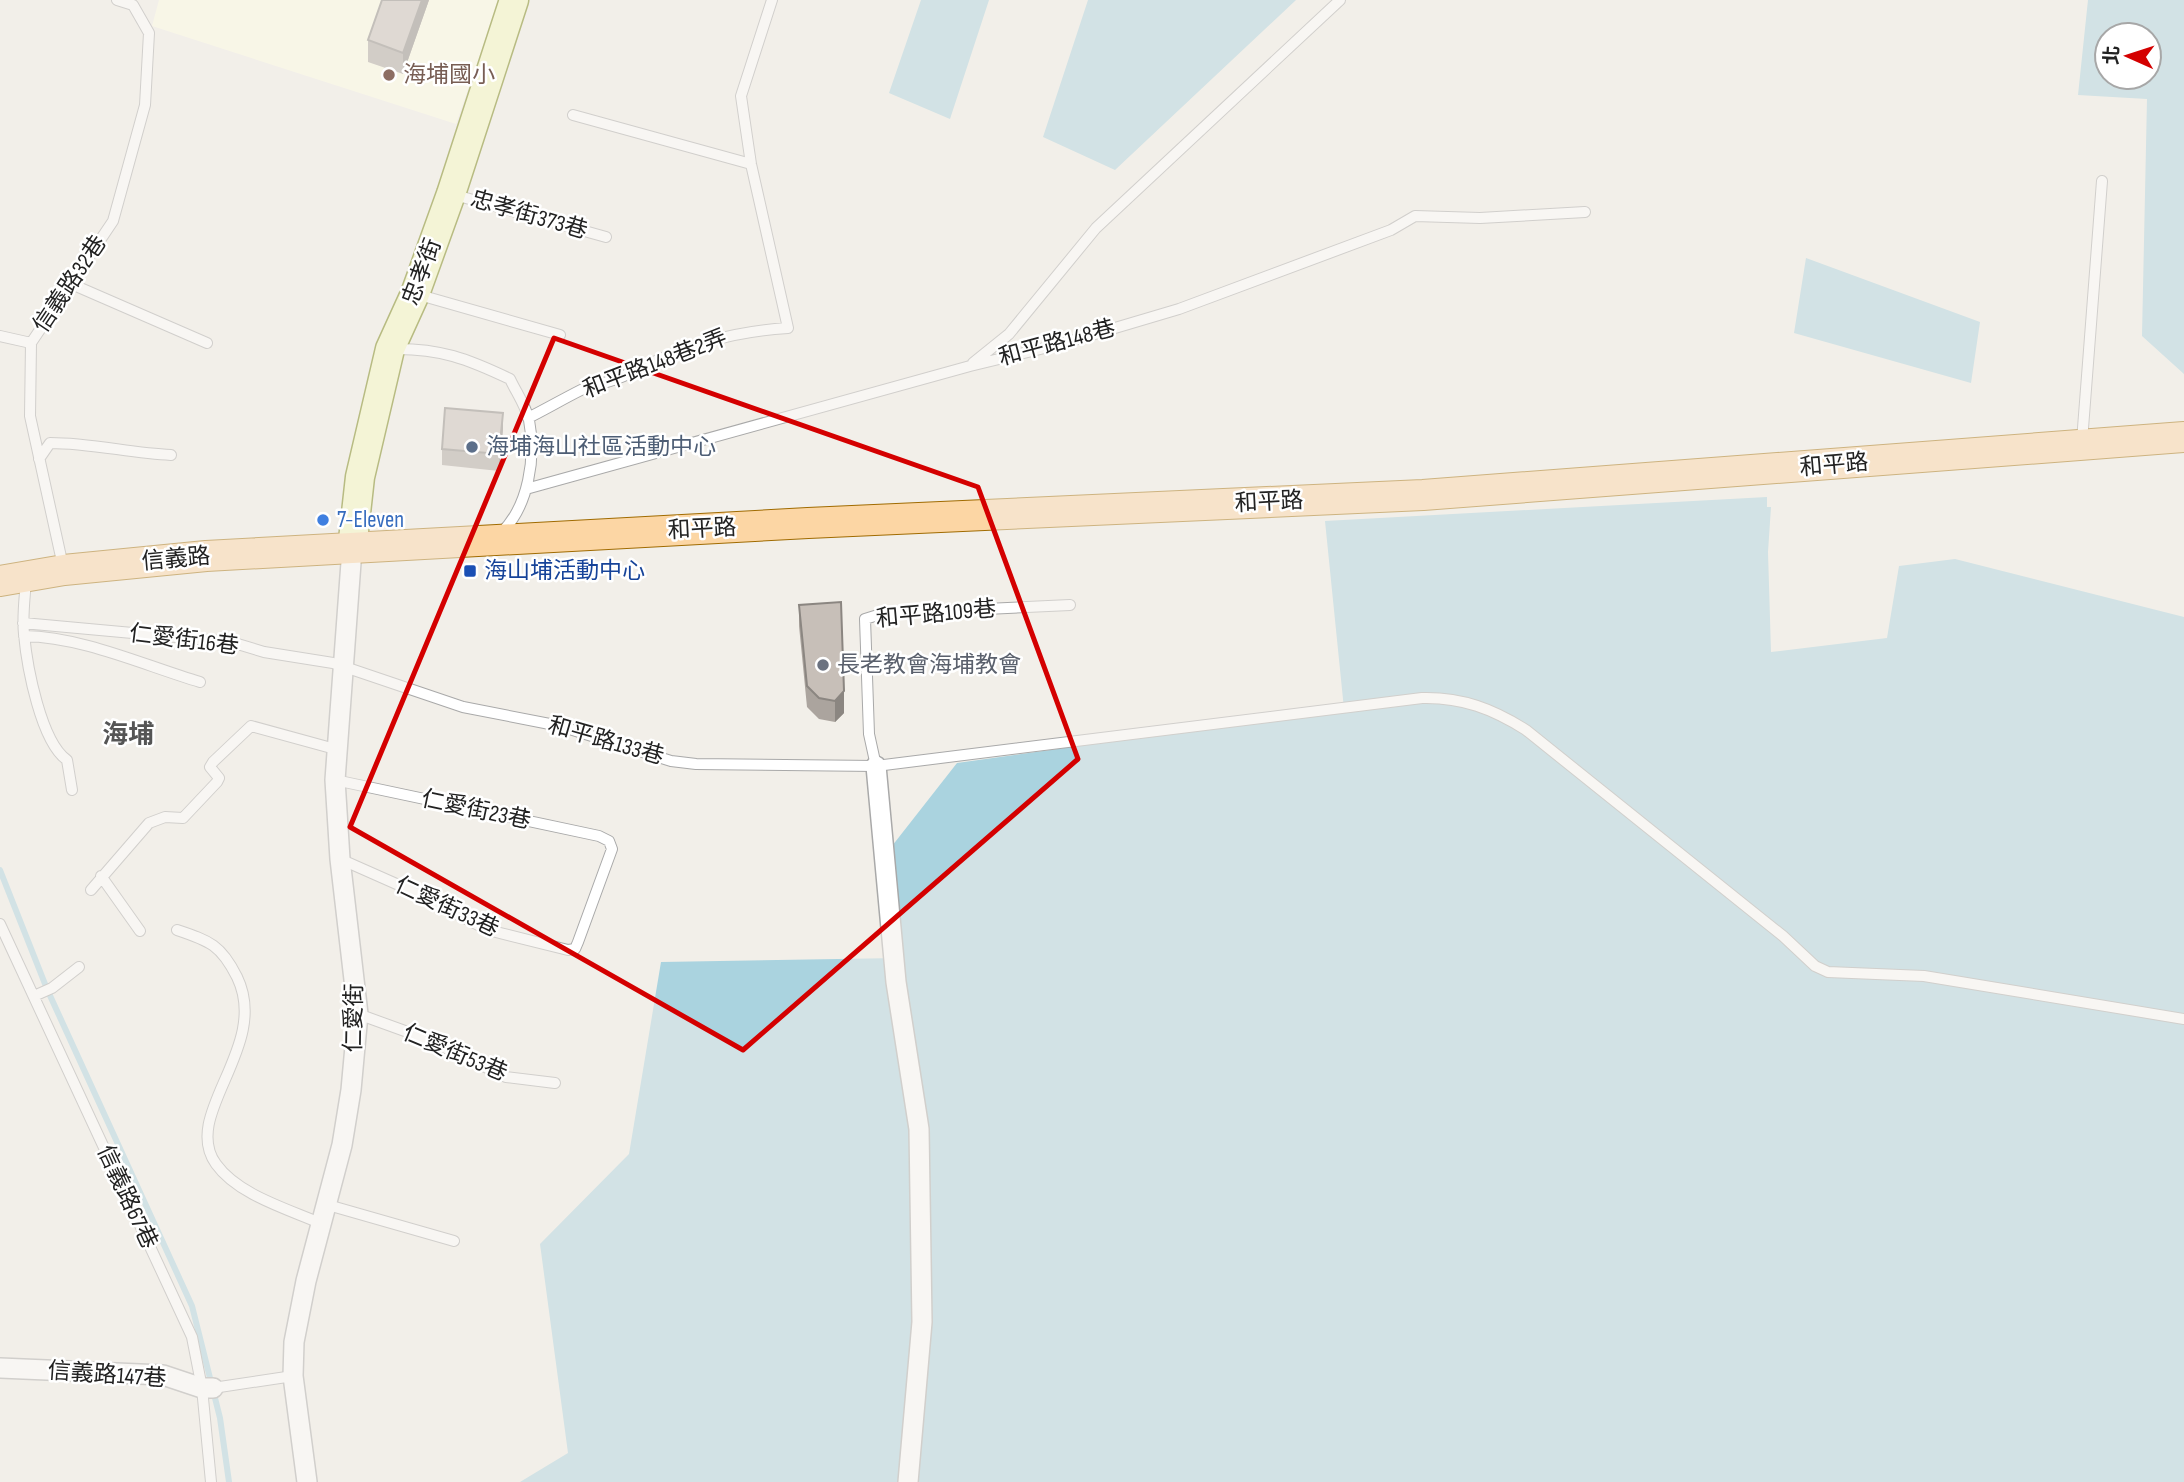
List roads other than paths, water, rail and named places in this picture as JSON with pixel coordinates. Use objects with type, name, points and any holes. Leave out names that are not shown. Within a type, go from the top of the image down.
[{"type":"main road","name":"和平路","points":[[352,549],[1423,495],[2184,437]]},
{"type":"main road","name":"信義路","points":[[13,579],[64,570],[206,556],[352,549]]},
{"type":"street","name":"忠孝街","points":[[352,549],[359,477],[390,349],[415,294],[451,194],[514,0]]},
{"type":"street","name":"仁愛街","points":[[307,1482],[293,1376],[295,1342],[306,1281],[328,1205],[351,1090],[358,1013],[340,859],[335,780],[335,749],[352,549]]},
{"type":"street","points":[[876,766],[896,982],[919,1129],[922,1322],[908,1482]]},
{"type":"street","name":"信義路147巷","points":[[0,1368],[163,1376],[208,1388]]},
{"type":"lane","name":"信義路32巷","points":[[64,570],[39,459],[29,398],[31,343],[113,221],[145,105],[149,33],[133,5],[117,0]]},
{"type":"lane","name":"和平路148巷2弄","points":[[528,418],[584,389],[627,375],[652,360],[706,340],[748,330],[788,328],[751,164],[741,96],[772,0]]},
{"type":"lane","points":[[970,366],[1009,334],[1096,228],[1340,0]]},
{"type":"lane","points":[[573,115],[751,164]]},
{"type":"lane","points":[[2082,445],[2102,181]]},
{"type":"lane","name":"忠孝街373巷","points":[[451,194],[606,237]]},
{"type":"lane","name":"和平路148巷","points":[[526,489],[970,366],[1061,345],[1179,309],[1391,230],[1415,216],[1480,218],[1585,212]]},
{"type":"lane","points":[[69,283],[207,343]]},
{"type":"lane","points":[[415,294],[560,335]]},
{"type":"lane","points":[[0,336],[31,343]]},
{"type":"lane","points":[[390,349],[426,348],[443,352],[510,379],[528,418],[531,453],[520,509],[492,540]]},
{"type":"lane","points":[[39,459],[50,443],[85,443],[130,453],[171,455]]},
{"type":"lane","points":[[13,579],[42,724],[56,752],[67,760],[72,790]]},
{"type":"lane","name":"和平路109巷","points":[[876,766],[869,734],[865,619],[881,614],[1070,605]]},
{"type":"lane","name":"仁愛街16巷","points":[[23,623],[231,642],[264,652],[343,666]]},
{"type":"lane","points":[[24,636],[48,637],[111,653],[200,682]]},
{"type":"lane","name":"和平路133巷","points":[[343,666],[463,707],[560,726],[671,761],[696,764],[876,766],[1422,698],[1466,701],[1500,713],[1526,730],[1828,972],[1924,975],[2184,1019]]},
{"type":"lane","points":[[91,890],[149,823],[165,817],[183,818],[217,782],[219,778],[210,767],[213,762],[251,726],[335,749]]},
{"type":"lane","name":"仁愛街23巷","points":[[335,780],[599,836],[609,841],[612,849]]},
{"type":"lane","name":"仁愛街33巷","points":[[340,859],[488,930],[568,950],[575,948],[578,942],[612,849]]},
{"type":"lane","points":[[102,876],[140,931]]},
{"type":"lane","name":"信義路67巷","points":[[0,924],[37,995],[192,1337],[208,1388],[211,1482]]},
{"type":"lane","points":[[177,930],[209,941],[226,956],[244,998],[242,1037],[230,1073],[207,1122],[206,1144],[215,1164],[246,1189],[322,1224]]},
{"type":"lane","points":[[37,995],[52,988],[79,967]]},
{"type":"lane","name":"仁愛街53巷","points":[[358,1013],[427,1039],[506,1077],[555,1083]]},
{"type":"lane","points":[[328,1205],[454,1241]]},
{"type":"lane","points":[[208,1388],[293,1376]]},
{"type":"water","points":[[921,0],[989,0],[950,119],[889,93]]},
{"type":"water","points":[[1088,0],[1296,0],[1115,170],[1043,137]]},
{"type":"water","points":[[2088,0],[2184,0],[2184,374],[2142,336],[2147,99],[2078,95]]},
{"type":"water","points":[[1806,258],[1980,322],[1971,383],[1794,333]]},
{"type":"water","points":[[1767,497],[1767,507],[1771,507],[1768,552],[1771,652],[1887,638],[1899,566],[1955,559],[2184,617],[2184,1482],[520,1482],[568,1453],[540,1244],[629,1154],[661,962],[899,958],[892,846],[957,763],[1344,709],[1325,521]]},
{"type":"waterway","points":[[0,870],[47,989],[192,1306],[220,1418],[229,1482]]},
{"type":"place","name":"海埔國小","points":[[389,75]]},
{"type":"place","name":"海埔海山社區活動中心","points":[[472,447]]},
{"type":"place","name":"7-Eleven","points":[[323,520]]},
{"type":"place","name":"海山埔活動中心","points":[[470,571]]},
{"type":"place","name":"長老教會海埔教會","points":[[823,665]]},
{"type":"district","name":"海埔","points":[[128,735]]}]
